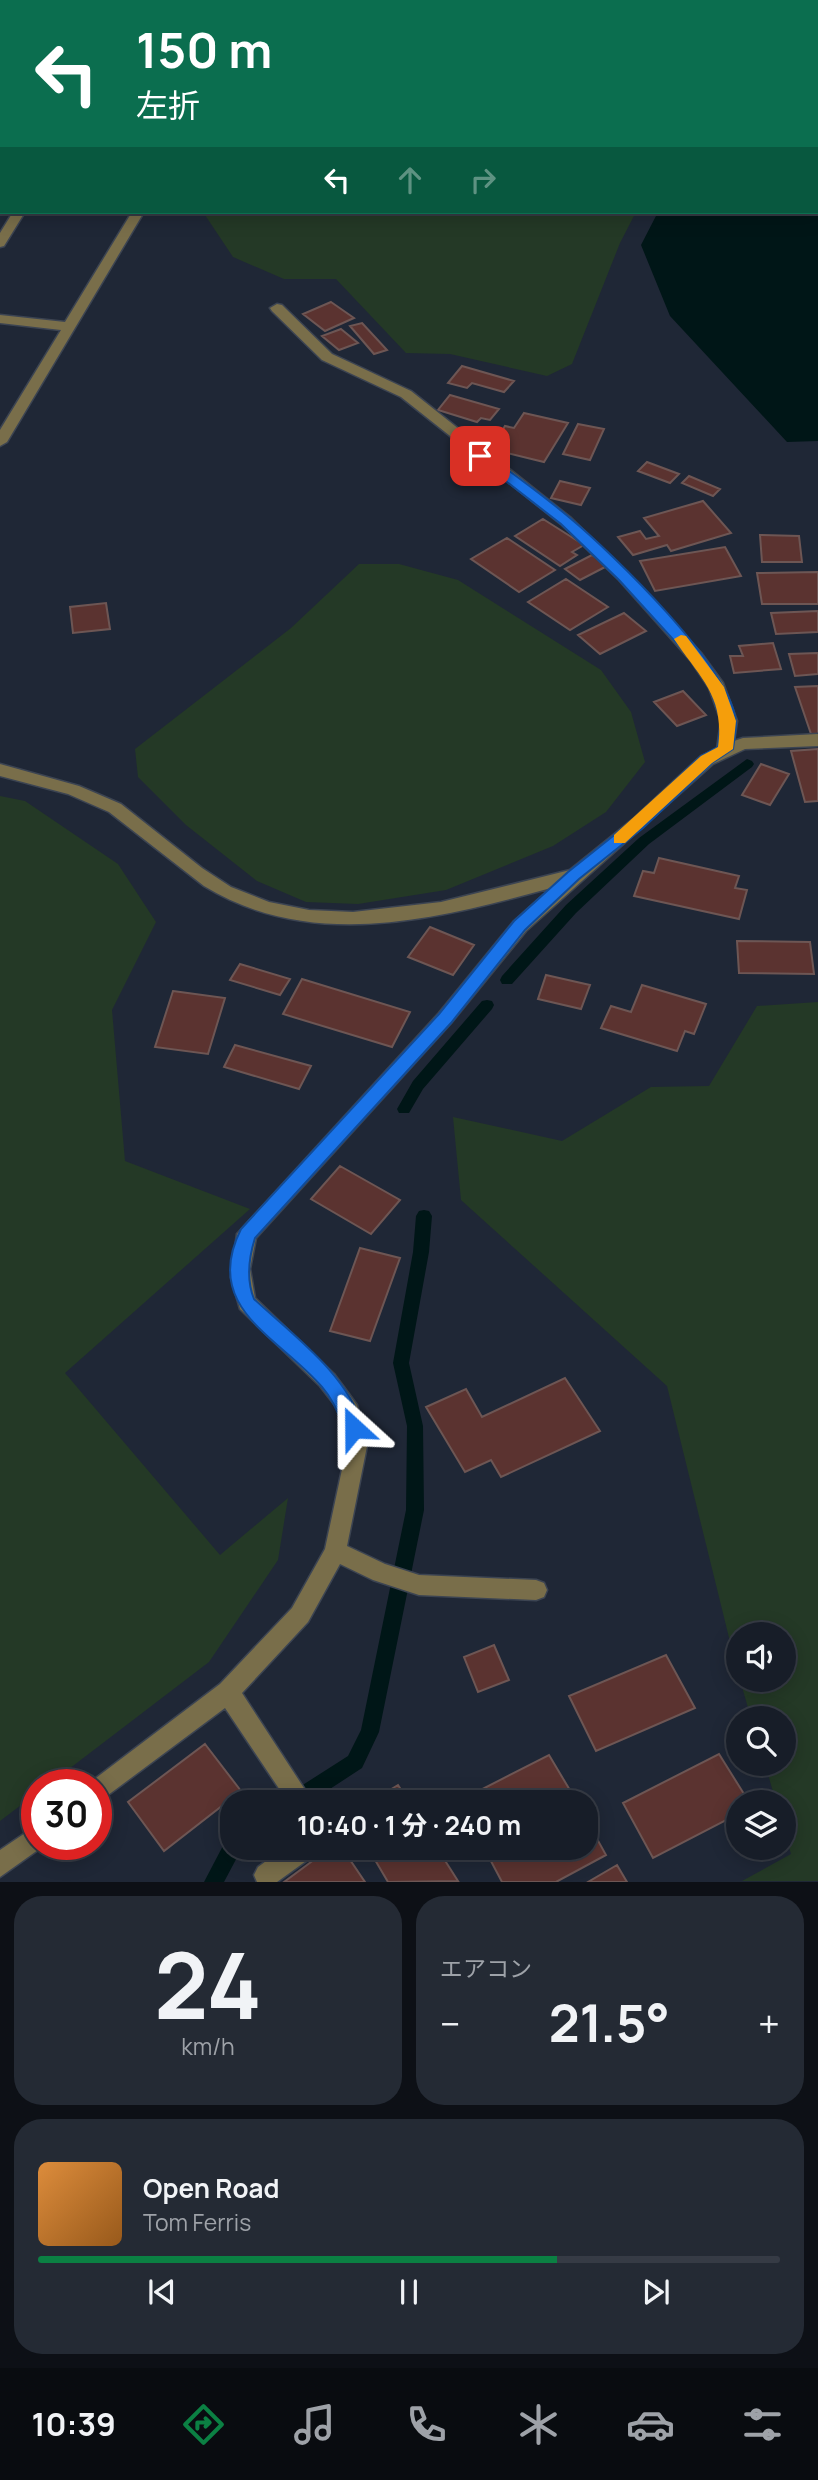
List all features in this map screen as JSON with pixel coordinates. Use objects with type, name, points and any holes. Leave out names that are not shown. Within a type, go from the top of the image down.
[{"type":"street","points":[[0,243],[18,214]]},
{"type":"street","points":[[0,442],[137,214]]},
{"type":"street","points":[[276,308],[327,357],[406,394],[566,521],[624,577],[696,657],[717,687],[729,721],[725,749]]},
{"type":"street","points":[[0,319],[71,327]]},
{"type":"street","points":[[112,1780],[228,1692],[300,1615],[335,1551],[353,1473],[357,1446],[354,1428],[347,1405],[327,1380],[247,1303],[240,1279],[241,1254],[247,1234],[445,1018],[520,926],[707,760],[725,749],[758,742],[818,740]]},
{"type":"street","points":[[0,770],[85,793],[117,809],[192,869],[224,890],[270,910],[304,918],[350,920],[471,904],[574,876]]},
{"type":"street","points":[[335,1551],[381,1573],[419,1585],[537,1590]]},
{"type":"street","points":[[228,1692],[292,1790]]},
{"type":"street","points":[[0,1865],[21,1849]]},
{"type":"street","points":[[266,1875],[288,1860]]},
{"type":"green space","points":[[204,214],[635,214],[620,243],[572,364],[547,376],[450,354],[406,353],[336,279],[284,279],[233,257]]},
{"type":"green space","points":[[359,564],[399,564],[458,580],[601,670],[631,712],[645,762],[606,812],[553,846],[446,890],[358,904],[306,902],[257,881],[186,825],[138,777],[135,749],[291,628]]},
{"type":"green space","points":[[0,796],[25,801],[118,864],[156,922],[112,1010],[125,1161],[250,1209],[65,1373],[220,1555],[288,1498],[278,1560],[209,1662],[69,1769],[21,1769],[21,1805],[0,1821]]},
{"type":"green space","points":[[818,1002],[818,1881],[742,1881],[780,1860],[796,1860],[796,1790],[773,1790],[768,1776],[796,1776],[796,1706],[748,1706],[743,1692],[796,1692],[796,1622],[726,1622],[726,1625],[667,1386],[461,1200],[453,1117],[562,1141],[651,1087],[709,1086],[757,1006]]},
{"type":"shaded area","points":[[657,214],[818,214],[818,441],[787,442],[670,316],[641,245]]},
{"type":"building","points":[[331,302],[354,318],[325,331],[303,314]]},
{"type":"building","points":[[362,323],[387,350],[374,354],[350,326]]},
{"type":"building","points":[[341,329],[358,343],[339,350],[322,336]]},
{"type":"building","points":[[462,366],[514,381],[504,392],[472,383],[467,388],[448,383]]},
{"type":"building","points":[[450,395],[499,409],[490,420],[481,418],[477,422],[438,410]]},
{"type":"building","points":[[524,413],[568,423],[544,462],[491,449],[505,426],[514,428]]},
{"type":"building","points":[[578,424],[604,429],[590,460],[563,454]]},
{"type":"building","points":[[647,462],[679,474],[670,483],[638,471]]},
{"type":"building","points":[[689,476],[720,489],[713,496],[682,483]]},
{"type":"building","points":[[560,481],[590,488],[581,505],[551,498]]},
{"type":"building","points":[[703,501],[731,533],[671,551],[667,545],[633,555],[618,537],[640,531],[646,539],[659,536],[644,518]]},
{"type":"building","points":[[543,519],[584,545],[572,552],[577,555],[560,566],[515,536]]},
{"type":"building","points":[[760,535],[799,536],[802,562],[762,562]]},
{"type":"building","points":[[507,538],[555,570],[519,592],[471,559]]},
{"type":"building","points":[[725,547],[741,576],[655,591],[640,561]]},
{"type":"building","points":[[592,555],[607,566],[580,580],[565,569]]},
{"type":"building","points":[[818,572],[818,604],[762,604],[757,573]]},
{"type":"building","points":[[566,579],[608,607],[570,630],[528,602]]},
{"type":"building","points":[[106,603],[110,629],[73,633],[70,607]]},
{"type":"building","points":[[818,611],[818,632],[776,634],[771,613]]},
{"type":"building","points":[[624,613],[646,631],[600,654],[578,635]]},
{"type":"building","points":[[773,643],[781,669],[734,673],[730,656],[743,656],[739,646]]},
{"type":"building","points":[[818,653],[818,674],[795,676],[789,654]]},
{"type":"building","points":[[818,686],[818,734],[811,734],[795,687]]},
{"type":"building","points":[[683,691],[706,715],[677,726],[654,702]]},
{"type":"building","points":[[818,749],[818,801],[805,802],[791,751]]},
{"type":"building","points":[[761,764],[789,774],[770,805],[742,795]]},
{"type":"building","points":[[659,858],[739,876],[735,888],[747,890],[739,919],[634,896],[643,871],[654,873]]},
{"type":"building","points":[[430,927],[474,945],[453,975],[408,957]]},
{"type":"building","points":[[737,941],[810,942],[814,974],[739,973]]},
{"type":"building","points":[[240,964],[290,979],[280,995],[230,980]]},
{"type":"building","points":[[546,975],[590,985],[581,1009],[538,999]]},
{"type":"building","points":[[302,979],[410,1012],[392,1047],[283,1014]]},
{"type":"building","points":[[642,985],[706,1004],[694,1034],[685,1031],[677,1051],[601,1028],[611,1006],[631,1012]]},
{"type":"building","points":[[173,991],[225,998],[208,1054],[155,1047]]},
{"type":"building","points":[[235,1045],[311,1066],[299,1089],[224,1067]]},
{"type":"building","points":[[340,1166],[400,1200],[371,1234],[311,1199]]},
{"type":"building","points":[[360,1248],[400,1258],[370,1341],[330,1331]]},
{"type":"building","points":[[565,1378],[600,1431],[501,1477],[491,1460],[465,1472],[426,1407],[466,1389],[482,1417]]},
{"type":"building","points":[[494,1645],[509,1680],[478,1692],[464,1657]]},
{"type":"building","points":[[666,1655],[695,1708],[596,1751],[569,1696]]},
{"type":"building","points":[[205,1744],[240,1790],[220,1790],[220,1807],[164,1851],[128,1802]]},
{"type":"building","points":[[719,1754],[726,1765],[726,1776],[733,1776],[742,1790],[726,1790],[726,1820],[653,1858],[623,1803]]},
{"type":"building","points":[[549,1755],[570,1790],[481,1790]]},
{"type":"building","points":[[598,1841],[606,1855],[598,1859]]},
{"type":"building","points":[[314,1860],[350,1860],[365,1882],[284,1882]]},
{"type":"building","points":[[375,1860],[445,1860],[458,1881],[388,1882]]},
{"type":"building","points":[[490,1860],[597,1860],[556,1882],[502,1882]]},
{"type":"building","points":[[617,1865],[627,1882],[588,1882]]},
{"type":"waterway","points":[[507,980],[571,909],[644,841],[747,764]]},
{"type":"waterway","points":[[404,1109],[418,1085],[487,1005]]},
{"type":"waterway","points":[[312,1790],[355,1762],[370,1732],[415,1510],[415,1426],[401,1363],[421,1252],[424,1216]]},
{"type":"waterway","points":[[213,1882],[226,1860]]},
{"type":"slow traffic","points":[[619,839],[707,760],[725,749],[729,721],[717,687],[681,639]]},
{"type":"route","points":[[354,1428],[347,1405],[327,1380],[247,1303],[240,1287],[241,1254],[247,1234],[445,1018],[520,926],[707,760],[725,749],[729,721],[717,687],[696,657],[624,577],[566,521],[480,456]]}]
